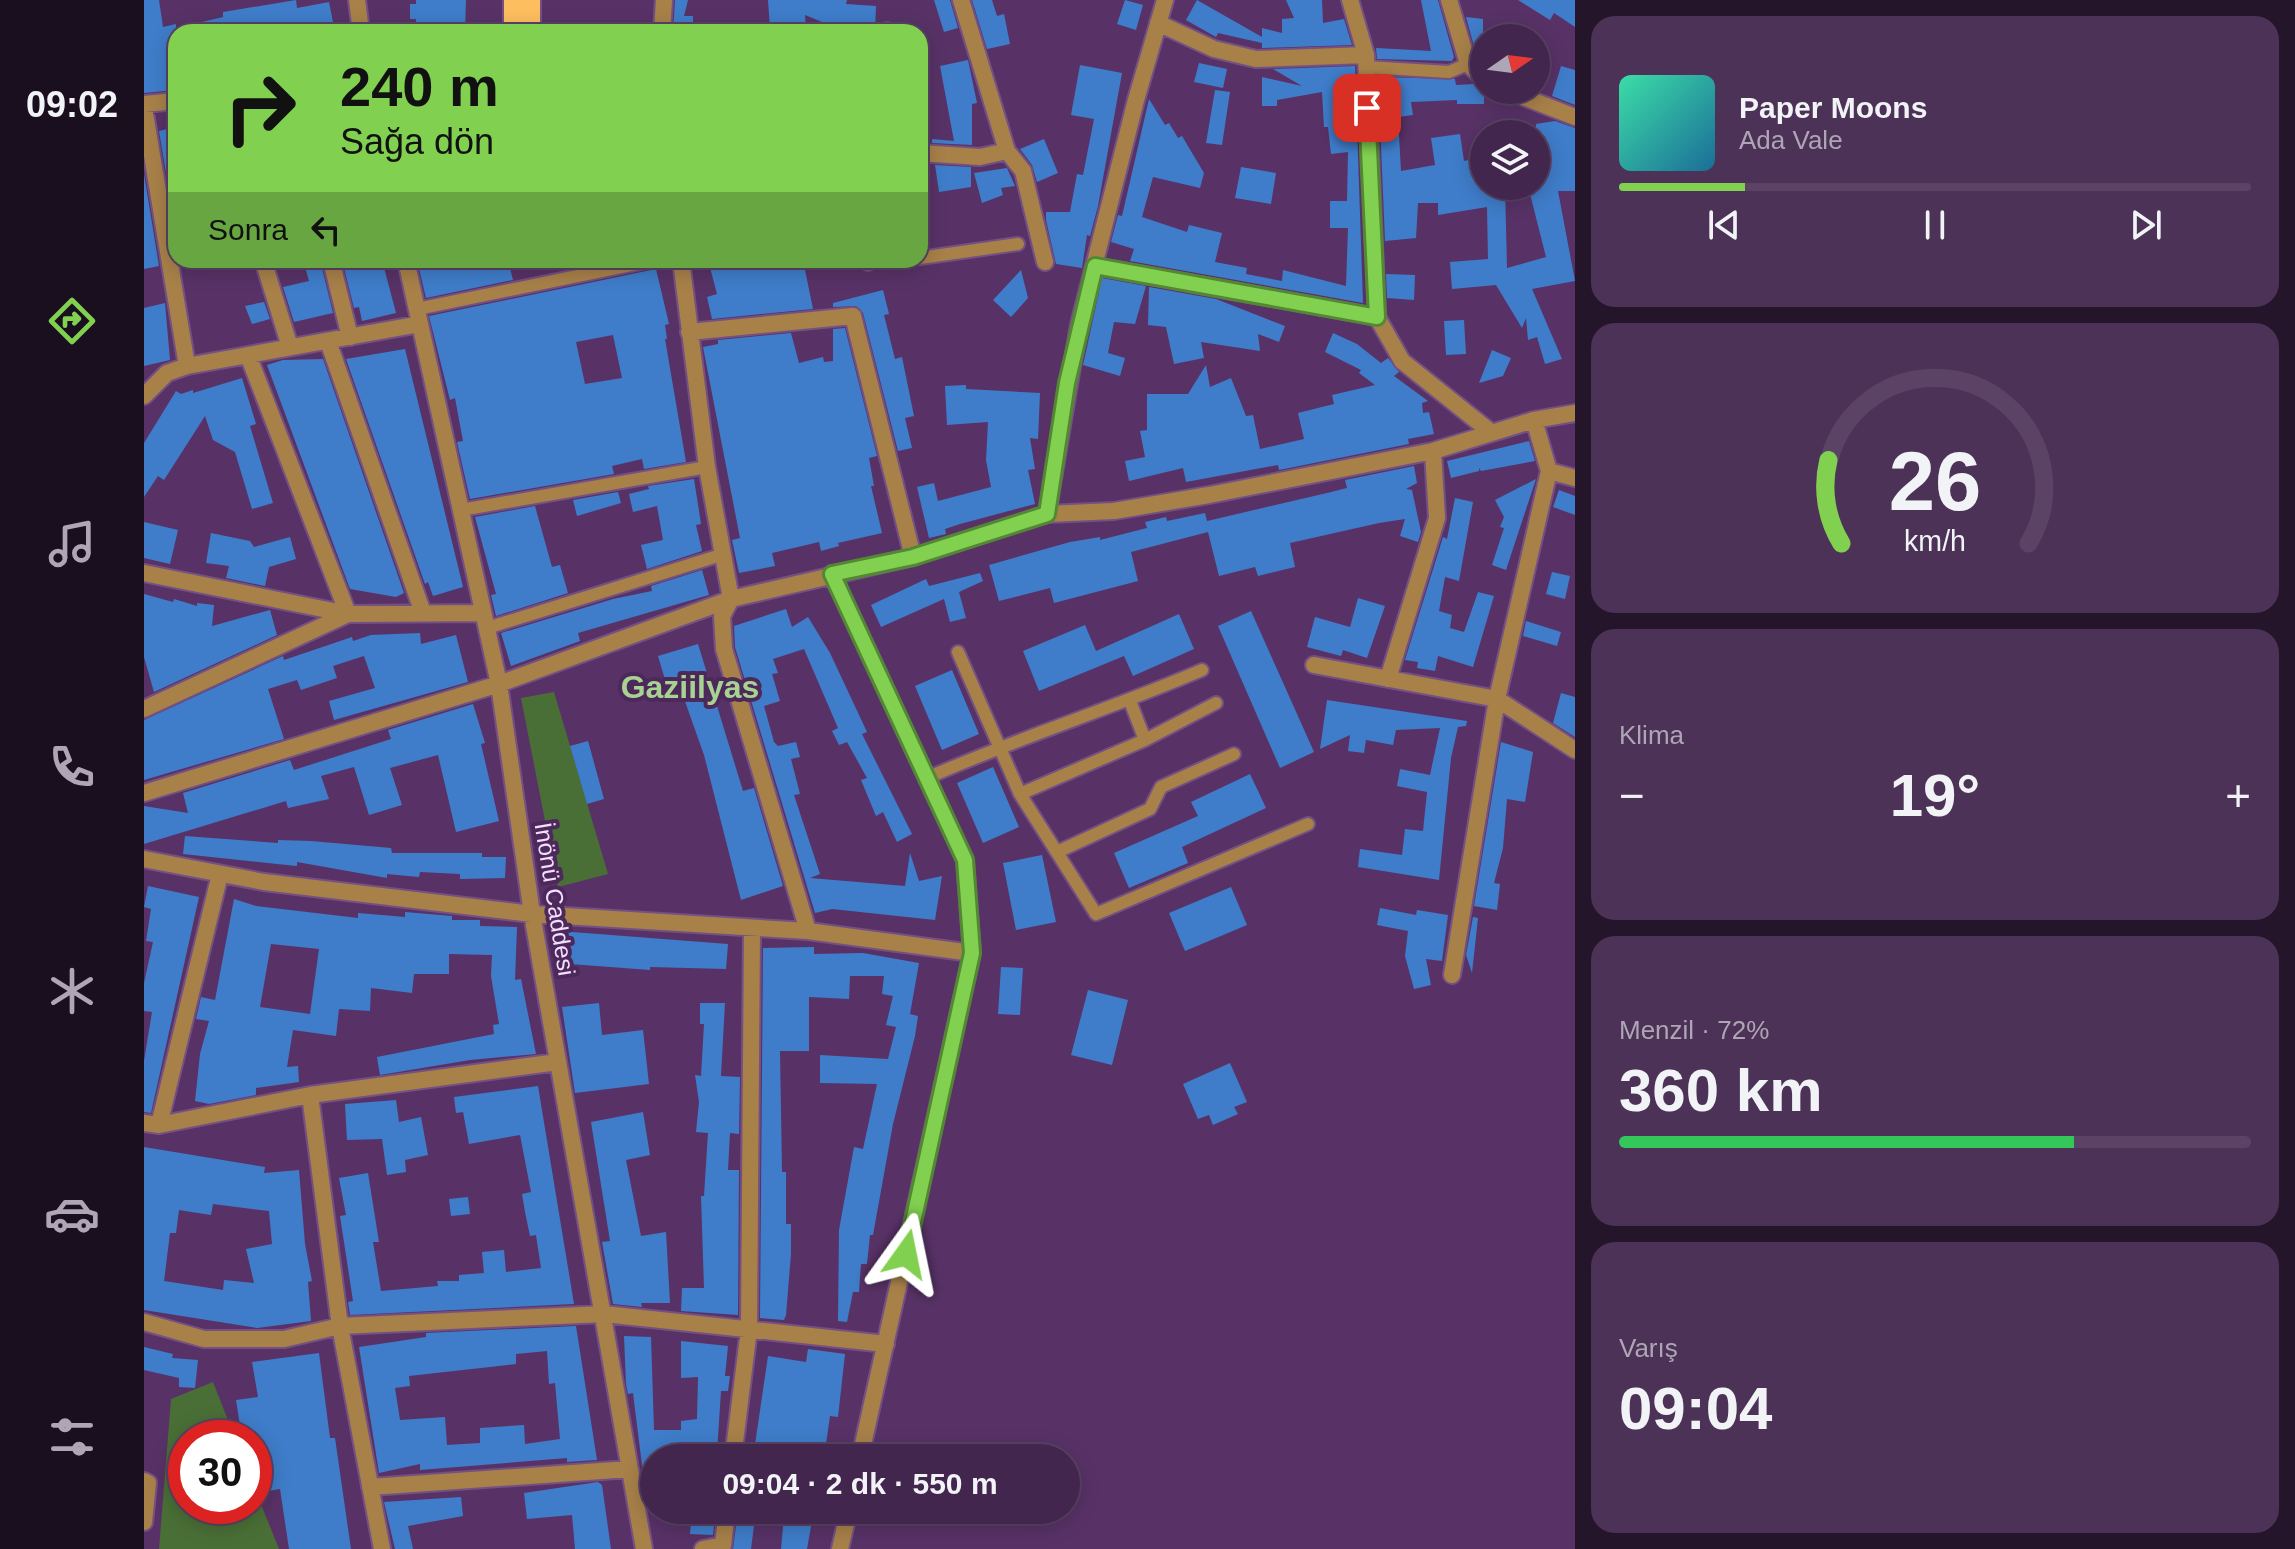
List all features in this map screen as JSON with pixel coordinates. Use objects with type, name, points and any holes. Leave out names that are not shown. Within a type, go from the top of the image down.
[{"type":"main road","points":[[514,0],[514,24]]},
{"type":"main road","points":[[530,0],[530,24]]},
{"type":"street","points":[[357,0],[360,24]]},
{"type":"street","points":[[662,24],[664,0]]},
{"type":"street","points":[[961,0],[1007,151],[1023,171],[1045,262]]},
{"type":"street","points":[[1047,514],[1067,383],[1165,0]]},
{"type":"street","points":[[1350,0],[1366,61],[1377,317],[1402,361],[1492,433]]},
{"type":"street","points":[[1449,0],[1468,64]]},
{"type":"street","points":[[1158,23],[1214,49],[1256,59],[1366,61]]},
{"type":"street","points":[[168,102],[144,106],[168,227]]},
{"type":"street","points":[[1542,104],[1575,117]]},
{"type":"street","points":[[928,154],[980,157],[1007,151]]},
{"type":"street","points":[[1095,266],[1377,317]]},
{"type":"street","points":[[175,268],[187,366]]},
{"type":"street","points":[[265,268],[290,347]]},
{"type":"street","points":[[333,268],[350,337]]},
{"type":"street","name":"İnönü Caddesi","points":[[408,268],[499,684],[532,914],[644,1549]]},
{"type":"street","points":[[682,268],[707,467],[731,599],[722,616],[724,649],[808,931]]},
{"type":"street","points":[[689,332],[853,316],[913,557]]},
{"type":"street","points":[[144,396],[167,373],[187,366],[350,337],[418,317]]},
{"type":"street","points":[[328,341],[423,613]]},
{"type":"street","points":[[248,355],[348,614]]},
{"type":"street","points":[[144,793],[499,684],[731,599],[913,557],[1047,514],[1130,509],[1433,451],[1534,420],[1575,413]]},
{"type":"street","points":[[1452,975],[1497,699],[1549,471],[1534,420]]},
{"type":"street","points":[[1388,679],[1437,518],[1433,451]]},
{"type":"street","points":[[1549,471],[1575,478]]},
{"type":"street","points":[[144,573],[348,614],[423,613],[485,620]]},
{"type":"street","points":[[832,574],[965,860],[972,953],[863,1444]]},
{"type":"street","points":[[144,709],[348,614]]},
{"type":"street","points":[[1314,665],[1497,699],[1575,750]]},
{"type":"street","points":[[144,859],[264,882],[532,914],[808,931],[972,953]]},
{"type":"street","points":[[220,874],[152,1124],[310,1095],[558,1062]]},
{"type":"street","points":[[735,1444],[749,1329],[752,928]]},
{"type":"street","points":[[310,1095],[340,1326],[382,1549]]},
{"type":"street","points":[[144,1322],[204,1339],[284,1339],[340,1326],[604,1314],[886,1344]]},
{"type":"street","points":[[370,1487],[630,1469]]},
{"type":"street","points":[[144,1481],[148,1483],[144,1522]]},
{"type":"street","points":[[703,1549],[723,1545],[725,1524]]},
{"type":"street","points":[[840,1549],[846,1524]]},
{"type":"lane","points":[[1366,61],[1449,72],[1468,64]]},
{"type":"lane","points":[[928,257],[1018,244]]},
{"type":"lane","points":[[418,317],[622,268]]},
{"type":"lane","points":[[461,510],[707,467]]},
{"type":"lane","points":[[485,620],[721,555]]},
{"type":"lane","points":[[958,652],[1020,794],[1096,914],[1308,824]]},
{"type":"lane","points":[[927,778],[999,746],[1130,701],[1202,670]]},
{"type":"lane","points":[[1130,701],[1145,740]]},
{"type":"lane","points":[[1020,794],[1145,740],[1216,703]]},
{"type":"lane","points":[[1057,852],[1150,809],[1161,787],[1234,754]]},
{"type":"green space","points":[[554,692],[608,874],[558,887],[521,698]]},
{"type":"green space","points":[[213,1382],[228,1420],[169,1420],[171,1399]]},
{"type":"green space","points":[[168,1436],[168,1524],[269,1524],[279,1549],[159,1549]]},
{"type":"building","points":[[144,0],[159,0],[163,27],[168,26],[168,91],[144,93]]},
{"type":"building","points":[[296,0],[297,8],[329,2],[333,24],[193,24],[223,17],[223,12]]},
{"type":"building","points":[[416,0],[466,0],[465,24],[416,24],[416,19],[410,19],[410,4],[416,4]]},
{"type":"building","points":[[675,0],[688,0],[684,16],[693,16],[693,24],[674,24]]},
{"type":"building","points":[[768,0],[847,0],[846,4],[876,6],[875,24],[827,24],[805,15],[806,24],[770,24]]},
{"type":"building","points":[[934,0],[950,0],[958,28],[944,32]]},
{"type":"building","points":[[972,0],[992,0],[997,16],[1004,14],[1010,44],[987,49]]},
{"type":"building","points":[[1125,0],[1143,5],[1136,30],[1117,24]]},
{"type":"building","points":[[1197,0],[1262,37],[1262,28],[1282,33],[1282,19],[1294,18],[1286,0],[1322,0],[1323,23],[1344,19],[1352,45],[1262,48],[1262,43],[1218,33],[1216,37],[1186,20]]},
{"type":"building","points":[[1421,0],[1438,0],[1454,57],[1452,61],[1377,59],[1376,48],[1431,51]]},
{"type":"building","points":[[1518,0],[1575,0],[1575,27],[1554,13],[1550,20]]},
{"type":"building","points":[[1466,17],[1483,19],[1483,24],[1470,24],[1470,32]]},
{"type":"building","points":[[968,60],[977,103],[972,104],[972,145],[932,143],[932,139],[954,141],[940,66]]},
{"type":"building","points":[[1199,63],[1227,69],[1223,88],[1194,82]]},
{"type":"building","points":[[1080,65],[1122,73],[1098,206],[1090,236],[1087,235],[1082,268],[1056,264],[1046,220],[1046,212],[1070,212],[1077,174],[1083,175],[1094,119],[1071,115]]},
{"type":"building","points":[[1355,66],[1363,303],[1130,261],[1134,249],[1111,242],[1118,215],[1122,216],[1149,99],[1165,125],[1169,123],[1178,138],[1182,136],[1204,173],[1200,188],[1153,177],[1142,217],[1187,232],[1189,225],[1222,233],[1215,262],[1247,268],[1246,274],[1282,281],[1283,270],[1346,286],[1348,228],[1330,228],[1330,201],[1347,201],[1348,152],[1331,154],[1328,127],[1324,127],[1322,92],[1277,100],[1277,106],[1262,106],[1262,77],[1302,86],[1273,69]]},
{"type":"building","points":[[1561,66],[1575,70],[1575,105],[1552,96]]},
{"type":"building","points":[[1378,77],[1455,79],[1456,85],[1470,84],[1470,104],[1457,104],[1457,100],[1411,102],[1413,115],[1398,117],[1401,171],[1435,165],[1431,138],[1460,134],[1464,161],[1470,160],[1470,200],[1505,200],[1507,268],[1546,257],[1532,200],[1550,200],[1550,122],[1575,128],[1575,191],[1558,191],[1575,281],[1532,289],[1562,359],[1545,364],[1537,337],[1528,340],[1526,318],[1522,328],[1496,285],[1452,289],[1450,262],[1488,259],[1487,207],[1438,215],[1438,203],[1418,203],[1416,238],[1385,241]]},
{"type":"building","points":[[1215,90],[1230,92],[1222,145],[1206,143]]},
{"type":"building","points":[[168,129],[168,185],[159,131]]},
{"type":"building","points":[[1044,139],[1058,173],[1037,182],[1032,165],[1020,149]]},
{"type":"building","points":[[935,165],[971,167],[971,187],[939,192]]},
{"type":"building","points":[[1241,167],[1276,173],[1271,204],[1235,198]]},
{"type":"building","points":[[1007,168],[1015,186],[1001,188],[1003,195],[982,203],[974,173]]},
{"type":"building","points":[[144,174],[159,266],[144,269]]},
{"type":"building","points":[[305,268],[322,268],[333,313],[294,322],[283,287],[309,281]]},
{"type":"building","points":[[344,268],[384,268],[396,313],[362,321],[359,307],[354,308]]},
{"type":"building","points":[[419,268],[510,268],[513,280],[426,298]]},
{"type":"building","points":[[710,268],[805,268],[813,309],[712,319],[707,297],[717,294]]},
{"type":"building","points":[[656,269],[669,324],[665,325],[665,339],[686,462],[644,469],[642,459],[612,466],[614,474],[470,499],[457,442],[463,441],[455,398],[450,400],[429,316]],"holes":[[[613,335],[622,378],[585,384],[576,342]]]},
{"type":"building","points":[[1021,270],[1028,298],[1011,317],[993,300]]},
{"type":"building","points":[[1386,274],[1415,275],[1414,300],[1387,298]]},
{"type":"building","points":[[1102,278],[1146,286],[1135,324],[1114,322],[1108,353],[1125,358],[1120,376],[1083,365]]},
{"type":"building","points":[[1149,287],[1216,299],[1285,326],[1279,342],[1258,334],[1260,351],[1201,342],[1204,358],[1174,364],[1166,327],[1148,325]]},
{"type":"building","points":[[883,290],[889,314],[884,315],[895,359],[902,357],[914,416],[905,418],[912,448],[898,451],[863,313],[856,306],[833,307],[833,303]]},
{"type":"building","points":[[264,302],[270,319],[252,324],[245,306]]},
{"type":"building","points":[[165,303],[170,360],[144,366],[144,308]]},
{"type":"building","points":[[1464,320],[1466,354],[1446,355],[1444,321]]},
{"type":"building","points":[[845,328],[877,456],[869,458],[874,486],[871,486],[882,533],[838,543],[839,546],[821,551],[819,542],[772,553],[775,566],[739,573],[732,540],[740,538],[703,347],[718,344],[718,340],[791,333],[799,363],[823,357],[824,362],[833,361],[833,329]]},
{"type":"building","points":[[1333,333],[1357,344],[1381,363],[1388,358],[1399,372],[1394,376],[1428,401],[1422,403],[1423,413],[1429,412],[1434,434],[1408,439],[1409,444],[1279,470],[1278,465],[1186,482],[1183,468],[1129,481],[1125,461],[1145,457],[1140,431],[1147,430],[1147,394],[1188,394],[1206,365],[1210,387],[1231,378],[1246,416],[1253,415],[1260,449],[1304,439],[1298,413],[1334,404],[1332,395],[1375,385],[1359,373],[1361,370],[1325,352]]},
{"type":"building","points":[[405,349],[463,587],[433,596],[428,582],[425,584],[346,359]]},
{"type":"building","points":[[1492,350],[1511,358],[1503,376],[1479,383]]},
{"type":"building","points":[[323,359],[404,593],[396,597],[350,589],[267,365],[283,360]]},
{"type":"building","points":[[242,378],[256,424],[250,426],[273,503],[252,509],[235,452],[213,440],[205,416],[164,480],[158,476],[144,497],[144,443],[176,391],[181,394],[193,390],[193,393]]},
{"type":"building","points":[[966,385],[966,389],[1040,393],[1038,439],[1030,438],[1035,469],[1028,470],[1035,504],[960,524],[945,529],[946,534],[929,538],[917,487],[934,483],[938,501],[991,487],[986,460],[988,422],[947,425],[945,386]]},
{"type":"building","points":[[1529,441],[1535,461],[1481,471],[1479,468],[1479,471],[1451,478],[1447,461]]},
{"type":"building","points":[[1414,466],[1417,483],[1406,489],[1412,490],[1421,532],[1418,542],[1400,536],[1405,519],[1379,523],[1290,543],[1295,567],[1258,576],[1255,567],[1219,576],[1208,532],[1131,552],[1138,581],[1054,603],[1050,588],[999,601],[989,565],[1070,542],[1100,537],[1100,540],[1147,528],[1145,522],[1166,517],[1167,521],[1205,513],[1207,521],[1347,488],[1345,480]]},
{"type":"building","points":[[694,479],[701,524],[696,525],[702,551],[647,569],[641,545],[663,540],[657,506],[633,512],[629,494],[649,489],[648,486]]},
{"type":"building","points":[[1536,479],[1506,570],[1492,565],[1504,528],[1500,527],[1504,517],[1495,500]]},
{"type":"building","points":[[1559,490],[1575,496],[1575,515],[1553,507]]},
{"type":"building","points":[[618,492],[621,503],[577,516],[573,500]]},
{"type":"building","points":[[1455,498],[1473,502],[1459,581],[1445,577],[1439,611],[1452,615],[1450,628],[1464,632],[1478,592],[1494,596],[1473,667],[1438,656],[1435,671],[1417,668],[1418,662],[1405,660],[1443,537],[1447,539]]},
{"type":"building","points":[[535,506],[552,567],[560,565],[568,593],[496,616],[491,595],[496,594],[475,517]]},
{"type":"building","points":[[144,522],[178,530],[170,564],[144,558]]},
{"type":"building","points":[[211,533],[250,541],[254,547],[290,537],[296,559],[269,567],[265,586],[226,578],[229,566],[206,563]]},
{"type":"building","points":[[702,570],[709,595],[578,633],[580,641],[511,666],[501,633],[613,599],[652,591],[651,586]]},
{"type":"building","points":[[1552,572],[1570,576],[1565,599],[1546,594]]},
{"type":"building","points":[[980,573],[983,581],[959,592],[966,618],[950,622],[944,599],[881,627],[871,605],[926,579],[929,586]]},
{"type":"building","points":[[144,594],[197,606],[197,603],[214,605],[212,626],[270,610],[277,635],[154,692],[144,657]]},
{"type":"building","points":[[1358,598],[1385,606],[1367,658],[1343,650],[1341,656],[1307,647],[1315,617],[1350,627]]},
{"type":"building","points":[[786,609],[792,627],[808,617],[830,653],[867,732],[862,734],[912,834],[897,842],[883,812],[876,816],[861,780],[867,778],[847,742],[839,745],[832,731],[838,728],[804,649],[773,659],[778,673],[772,674],[780,701],[764,706],[774,742],[778,746],[796,742],[800,757],[791,759],[800,794],[794,795],[820,874],[810,878],[905,886],[910,853],[919,881],[942,876],[935,920],[832,909],[815,913],[735,647],[734,626]]},
{"type":"building","points":[[1251,611],[1314,752],[1280,768],[1218,626]]},
{"type":"building","points":[[1179,614],[1194,649],[1133,676],[1124,656],[1039,691],[1023,651],[1085,625],[1096,651]]},
{"type":"building","points":[[1526,621],[1561,632],[1557,646],[1523,636]]},
{"type":"building","points":[[420,633],[421,644],[456,635],[468,682],[334,720],[329,701],[375,688],[364,656],[333,666],[337,678],[301,690],[297,680],[268,689],[284,739],[144,780],[144,720],[283,656],[284,660],[352,637],[353,641],[371,635]]},
{"type":"building","points":[[698,644],[743,791],[754,788],[783,886],[741,900],[704,755],[681,690],[669,693],[658,656]]},
{"type":"building","points":[[952,670],[979,734],[942,750],[915,686]]},
{"type":"building","points":[[1561,693],[1575,697],[1575,737],[1553,723]]},
{"type":"building","points":[[1327,700],[1467,721],[1466,726],[1458,727],[1451,758],[1439,880],[1358,867],[1360,849],[1402,855],[1405,829],[1423,831],[1427,792],[1397,786],[1400,769],[1430,775],[1440,728],[1396,730],[1393,745],[1366,740],[1364,753],[1348,751],[1350,735],[1320,749]]},
{"type":"building","points":[[473,704],[485,743],[481,744],[499,821],[456,832],[438,755],[390,768],[402,805],[369,815],[354,767],[321,776],[329,799],[288,808],[286,801],[144,844],[144,806],[188,813],[183,793],[290,760],[294,770],[391,739],[388,730]]},
{"type":"building","points":[[588,741],[604,799],[587,804],[570,746]]},
{"type":"building","points":[[1501,742],[1533,752],[1525,802],[1507,799],[1503,848],[1494,883],[1500,884],[1497,910],[1474,906]]},
{"type":"building","points":[[993,767],[1019,827],[983,843],[957,783]]},
{"type":"building","points":[[1250,774],[1266,808],[1182,847],[1188,863],[1129,888],[1114,853],[1198,816],[1191,802]]},
{"type":"building","points":[[185,836],[278,843],[278,840],[311,841],[391,848],[392,853],[482,853],[482,857],[506,857],[505,878],[460,879],[460,874],[420,872],[419,877],[387,874],[387,878],[297,862],[297,866],[183,854]]},
{"type":"building","points":[[1042,855],[1056,922],[1016,930],[1003,863]]},
{"type":"building","points":[[148,886],[199,897],[151,1113],[144,1112],[144,1061],[152,1012],[144,1011],[144,983],[153,942],[146,941],[151,909],[144,907]]},
{"type":"building","points":[[1231,887],[1247,925],[1185,951],[1169,913]]},
{"type":"building","points":[[234,899],[256,906],[358,918],[358,913],[405,917],[405,912],[452,916],[452,920],[480,920],[480,926],[517,927],[515,980],[521,979],[536,1054],[470,1060],[380,1075],[377,1057],[494,1034],[493,1025],[499,1024],[491,976],[492,955],[449,954],[449,974],[414,974],[412,993],[371,988],[370,1011],[339,1009],[336,1036],[293,1030],[287,1067],[298,1066],[299,1082],[256,1088],[256,1095],[209,1104],[195,1101],[200,1054],[209,1021],[196,1019],[201,997],[215,1000]],"holes":[[[271,944],[319,949],[310,1014],[260,1007]]]},
{"type":"building","points":[[1380,908],[1416,915],[1417,910],[1448,915],[1442,961],[1426,959],[1431,985],[1414,989],[1405,956],[1408,931],[1377,925]]},
{"type":"building","points":[[1473,917],[1478,918],[1472,973],[1466,955]]},
{"type":"building","points":[[559,931],[728,944],[726,969],[650,967],[650,970],[557,963]]},
{"type":"building","points":[[814,947],[814,954],[863,953],[919,963],[910,1014],[918,1016],[915,1036],[893,1124],[867,1264],[861,1264],[859,1292],[853,1292],[847,1322],[838,1321],[839,1230],[854,1147],[863,1149],[877,1084],[820,1083],[820,1055],[888,1059],[896,1027],[886,1025],[893,996],[882,994],[884,976],[850,976],[849,999],[809,997],[809,1051],[780,1051],[782,1172],[786,1172],[786,1224],[791,1224],[791,1254],[784,1320],[760,1318],[763,948]]},
{"type":"building","points":[[1001,967],[1023,968],[1020,1015],[998,1014]]},
{"type":"building","points":[[1088,990],[1128,1000],[1112,1065],[1071,1055]]},
{"type":"building","points":[[599,1003],[602,1035],[643,1030],[649,1084],[575,1093],[562,1007]]},
{"type":"building","points":[[700,1003],[725,1003],[721,1076],[740,1077],[739,1134],[730,1133],[728,1170],[739,1170],[738,1315],[681,1311],[682,1288],[704,1288],[701,1196],[704,1196],[708,1133],[696,1132],[699,1102],[695,1075],[701,1076],[704,1024],[700,1024]]},
{"type":"building","points":[[1230,1063],[1247,1102],[1234,1107],[1238,1114],[1213,1125],[1209,1115],[1198,1119],[1183,1084]]},
{"type":"building","points":[[538,1086],[574,1304],[350,1315],[348,1302],[353,1301],[340,1216],[346,1215],[339,1178],[368,1173],[379,1242],[373,1242],[381,1291],[438,1286],[437,1281],[459,1281],[459,1275],[484,1273],[482,1252],[504,1250],[506,1272],[541,1268],[536,1235],[530,1236],[522,1194],[531,1192],[520,1135],[469,1144],[463,1112],[456,1113],[454,1097]]},
{"type":"building","points":[[396,1100],[399,1122],[421,1117],[428,1155],[405,1160],[406,1172],[387,1175],[382,1139],[347,1140],[345,1104]]},
{"type":"building","points":[[643,1112],[650,1155],[626,1160],[641,1236],[666,1232],[670,1303],[641,1303],[642,1307],[613,1304],[602,1242],[610,1241],[591,1122]]},
{"type":"building","points":[[144,1147],[265,1167],[264,1173],[299,1170],[305,1244],[312,1281],[308,1282],[311,1321],[257,1328],[144,1310]],"holes":[[[213,1204],[269,1211],[272,1244],[246,1249],[254,1283],[224,1280],[223,1290],[164,1281],[170,1233],[176,1233],[179,1210],[211,1215]]]},
{"type":"building","points":[[468,1197],[470,1214],[451,1216],[449,1199]]},
{"type":"building","points":[[576,1326],[597,1460],[567,1462],[567,1458],[420,1470],[420,1464],[379,1473],[359,1347],[426,1337],[426,1333]],"holes":[[[547,1351],[549,1384],[555,1383],[560,1439],[525,1444],[524,1425],[480,1428],[480,1443],[447,1445],[445,1417],[400,1420],[395,1388],[410,1386],[409,1376],[516,1364],[516,1354]]]},
{"type":"building","points":[[624,1336],[651,1337],[654,1430],[681,1430],[681,1421],[697,1419],[698,1377],[681,1378],[681,1341],[728,1346],[725,1376],[730,1376],[728,1391],[721,1391],[718,1444],[640,1444],[640,1449],[633,1393],[628,1394]]},
{"type":"building","points":[[144,1347],[173,1354],[172,1358],[198,1360],[195,1388],[179,1387],[179,1378],[144,1370]]},
{"type":"building","points":[[808,1349],[845,1354],[838,1417],[830,1416],[826,1444],[755,1444],[768,1356],[806,1362]]},
{"type":"building","points":[[319,1353],[330,1438],[335,1438],[351,1549],[289,1549],[280,1489],[272,1490],[272,1420],[239,1420],[236,1400],[258,1397],[252,1362]]},
{"type":"building","points":[[598,1482],[602,1485],[611,1549],[575,1549],[572,1515],[527,1519],[524,1493]]},
{"type":"building","points":[[461,1497],[463,1516],[408,1526],[413,1549],[395,1549],[384,1502]]},
{"type":"building","points":[[691,1524],[714,1524],[713,1535],[690,1534]]},
{"type":"building","points":[[736,1524],[754,1524],[751,1549],[733,1549]]},
{"type":"building","points":[[783,1524],[811,1524],[807,1549],[781,1549]]},
{"type":"district","name":"Gaziilyas","points":[[690,687]]},
{"type":"route","points":[[906,1254],[972,953],[965,860],[832,574],[913,557],[1047,514],[1067,383],[1095,266],[1213,290],[1377,317],[1375,220],[1367,108]]}]
